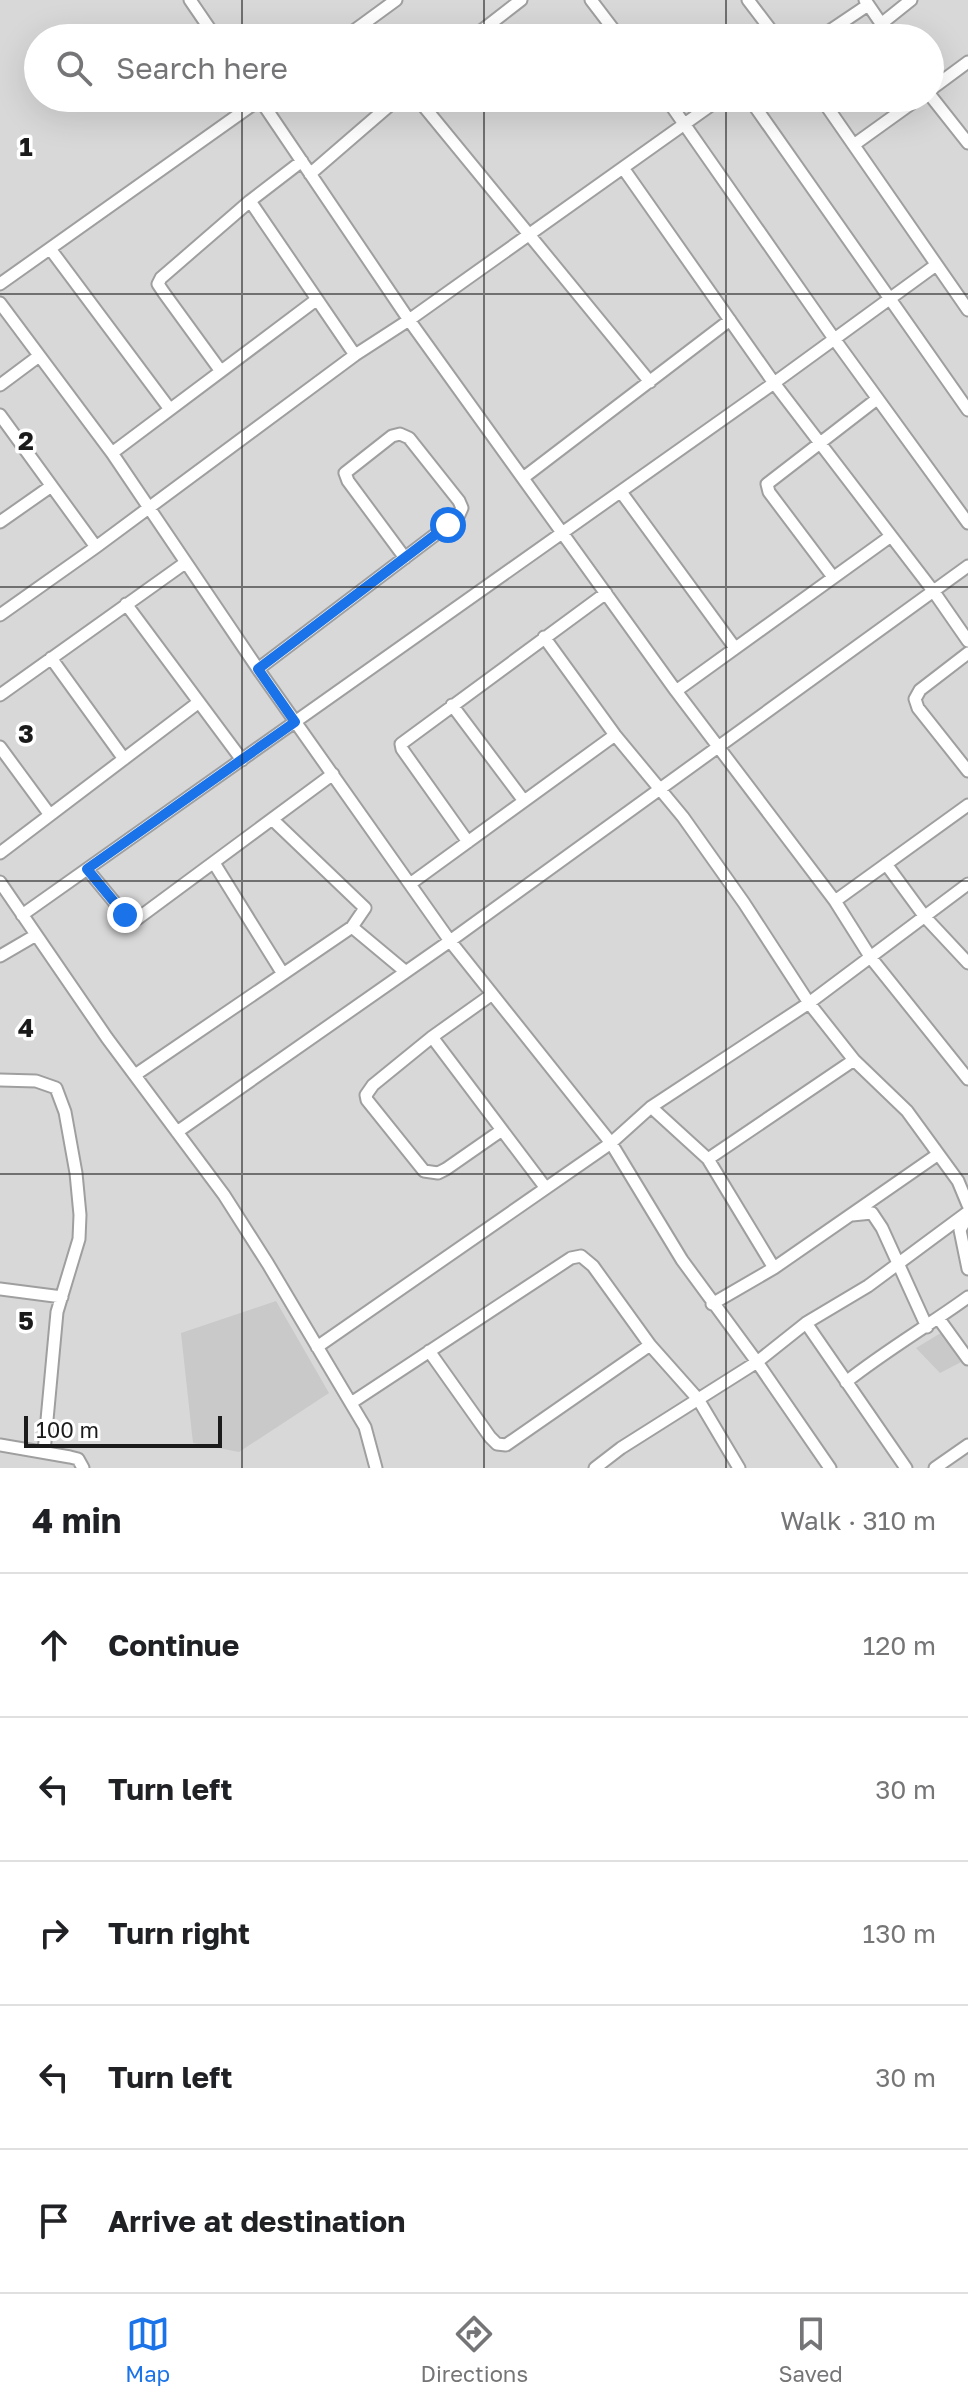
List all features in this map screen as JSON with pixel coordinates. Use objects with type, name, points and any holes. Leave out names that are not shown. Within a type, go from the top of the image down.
[{"type":"street","points":[[190,0],[206,24]]},
{"type":"street","points":[[363,24],[396,0]]},
{"type":"street","points":[[490,24],[521,0]]},
{"type":"street","points":[[591,0],[609,24]]},
{"type":"street","points":[[748,0],[766,24]]},
{"type":"street","points":[[838,24],[866,3],[881,24],[911,0]]},
{"type":"street","points":[[944,81],[968,62]]},
{"type":"street","points":[[944,111],[968,143]]},
{"type":"street","points":[[0,284],[242,112]]},
{"type":"street","points":[[269,112],[409,320],[717,748],[835,901],[871,958],[968,1079]]},
{"type":"street","points":[[310,174],[382,112]]},
{"type":"street","points":[[428,112],[650,382]]},
{"type":"street","points":[[677,112],[835,340],[968,523]]},
{"type":"street","points":[[0,615],[355,355],[409,320],[701,112]]},
{"type":"street","points":[[759,112],[968,410]]},
{"type":"street","points":[[831,112],[968,310]]},
{"type":"street","points":[[855,144],[900,112]]},
{"type":"street","points":[[220,370],[158,284],[168,271],[302,161]]},
{"type":"street","points":[[623,168],[774,383],[968,641]]},
{"type":"street","points":[[250,201],[355,355]]},
{"type":"street","points":[[51,250],[169,408]]},
{"type":"street","points":[[22,915],[835,340],[936,265]]},
{"type":"street","points":[[112,453],[316,300]]},
{"type":"street","points":[[0,303],[112,453],[258,669],[450,941],[611,1143],[712,1304],[757,1362],[830,1468]]},
{"type":"street","points":[[523,478],[730,320]]},
{"type":"street","points":[[0,385],[39,356]]},
{"type":"street","points":[[833,577],[767,488],[771,480],[877,399]]},
{"type":"street","points":[[0,415],[96,547]]},
{"type":"street","points":[[258,669],[405,558],[458,517],[462,508],[459,501],[409,438],[400,434],[392,436],[345,473],[405,558]]},
{"type":"street","points":[[0,522],[50,487]]},
{"type":"street","points":[[621,492],[735,648]]},
{"type":"street","points":[[676,691],[891,536]]},
{"type":"street","points":[[0,695],[185,563]]},
{"type":"street","points":[[177,1132],[450,941],[968,566]]},
{"type":"street","points":[[468,842],[401,746],[606,593]]},
{"type":"street","points":[[126,604],[242,760]]},
{"type":"street","points":[[544,637],[615,735],[661,787],[744,903],[809,1003],[854,1060],[907,1111],[958,1181],[968,1205]]},
{"type":"street","points":[[968,653],[920,690],[915,699],[918,708],[968,771]]},
{"type":"street","points":[[51,658],[124,759]]},
{"type":"street","points":[[0,853],[199,702]]},
{"type":"street","points":[[452,705],[524,801]]},
{"type":"street","points":[[410,884],[615,735]]},
{"type":"street","points":[[0,747],[50,815]]},
{"type":"street","points":[[87,869],[125,915],[132,920],[141,917],[333,774]]},
{"type":"street","points":[[835,901],[968,805]]},
{"type":"street","points":[[135,1075],[352,927],[365,908],[273,820]]},
{"type":"street","points":[[214,863],[283,974]]},
{"type":"street","points":[[886,864],[925,917],[968,963]]},
{"type":"street","points":[[0,882],[135,1075],[224,1195],[365,1427],[376,1468]]},
{"type":"street","points":[[317,1347],[611,1143],[651,1107],[809,1003],[968,884]]},
{"type":"street","points":[[352,927],[406,972]]},
{"type":"street","points":[[0,956],[36,935]]},
{"type":"street","points":[[491,995],[432,1037],[367,1090],[367,1100],[424,1171],[431,1174],[446,1169],[502,1130]]},
{"type":"street","points":[[432,1037],[545,1187]]},
{"type":"street","points":[[708,1159],[854,1060]]},
{"type":"street","points":[[0,1080],[50,1084],[60,1096],[76,1173],[79,1239],[57,1312],[44,1452]]},
{"type":"street","points":[[651,1107],[708,1159],[774,1268]]},
{"type":"street","points":[[712,1304],[774,1268],[937,1155]]},
{"type":"street","points":[[847,1216],[872,1213],[882,1228],[927,1327]]},
{"type":"street","points":[[595,1468],[757,1362],[806,1323],[853,1296],[968,1214]]},
{"type":"street","points":[[968,1214],[960,1230],[968,1269]]},
{"type":"street","points":[[351,1403],[576,1256],[581,1256],[593,1266],[650,1345],[698,1399],[739,1468]]},
{"type":"street","points":[[0,1289],[62,1297]]},
{"type":"street","points":[[846,1382],[968,1297]]},
{"type":"street","points":[[939,1319],[968,1359]]},
{"type":"street","points":[[806,1323],[906,1468]]},
{"type":"street","points":[[429,1351],[490,1437],[497,1444],[506,1445],[650,1345]]},
{"type":"street","points":[[0,1445],[78,1459],[83,1468]]},
{"type":"street","points":[[935,1468],[968,1445]]},
{"type":"shaded area","points":[[0,0],[968,0],[968,1468],[0,1468]]},
{"type":"shaded area","points":[[276,1301],[329,1393],[239,1452],[193,1443],[181,1333]]},
{"type":"shaded area","points":[[944,1331],[965,1360],[940,1373],[916,1348]]},
{"type":"route","points":[[125,915],[87,869],[295,722],[258,669],[448,525]]}]
